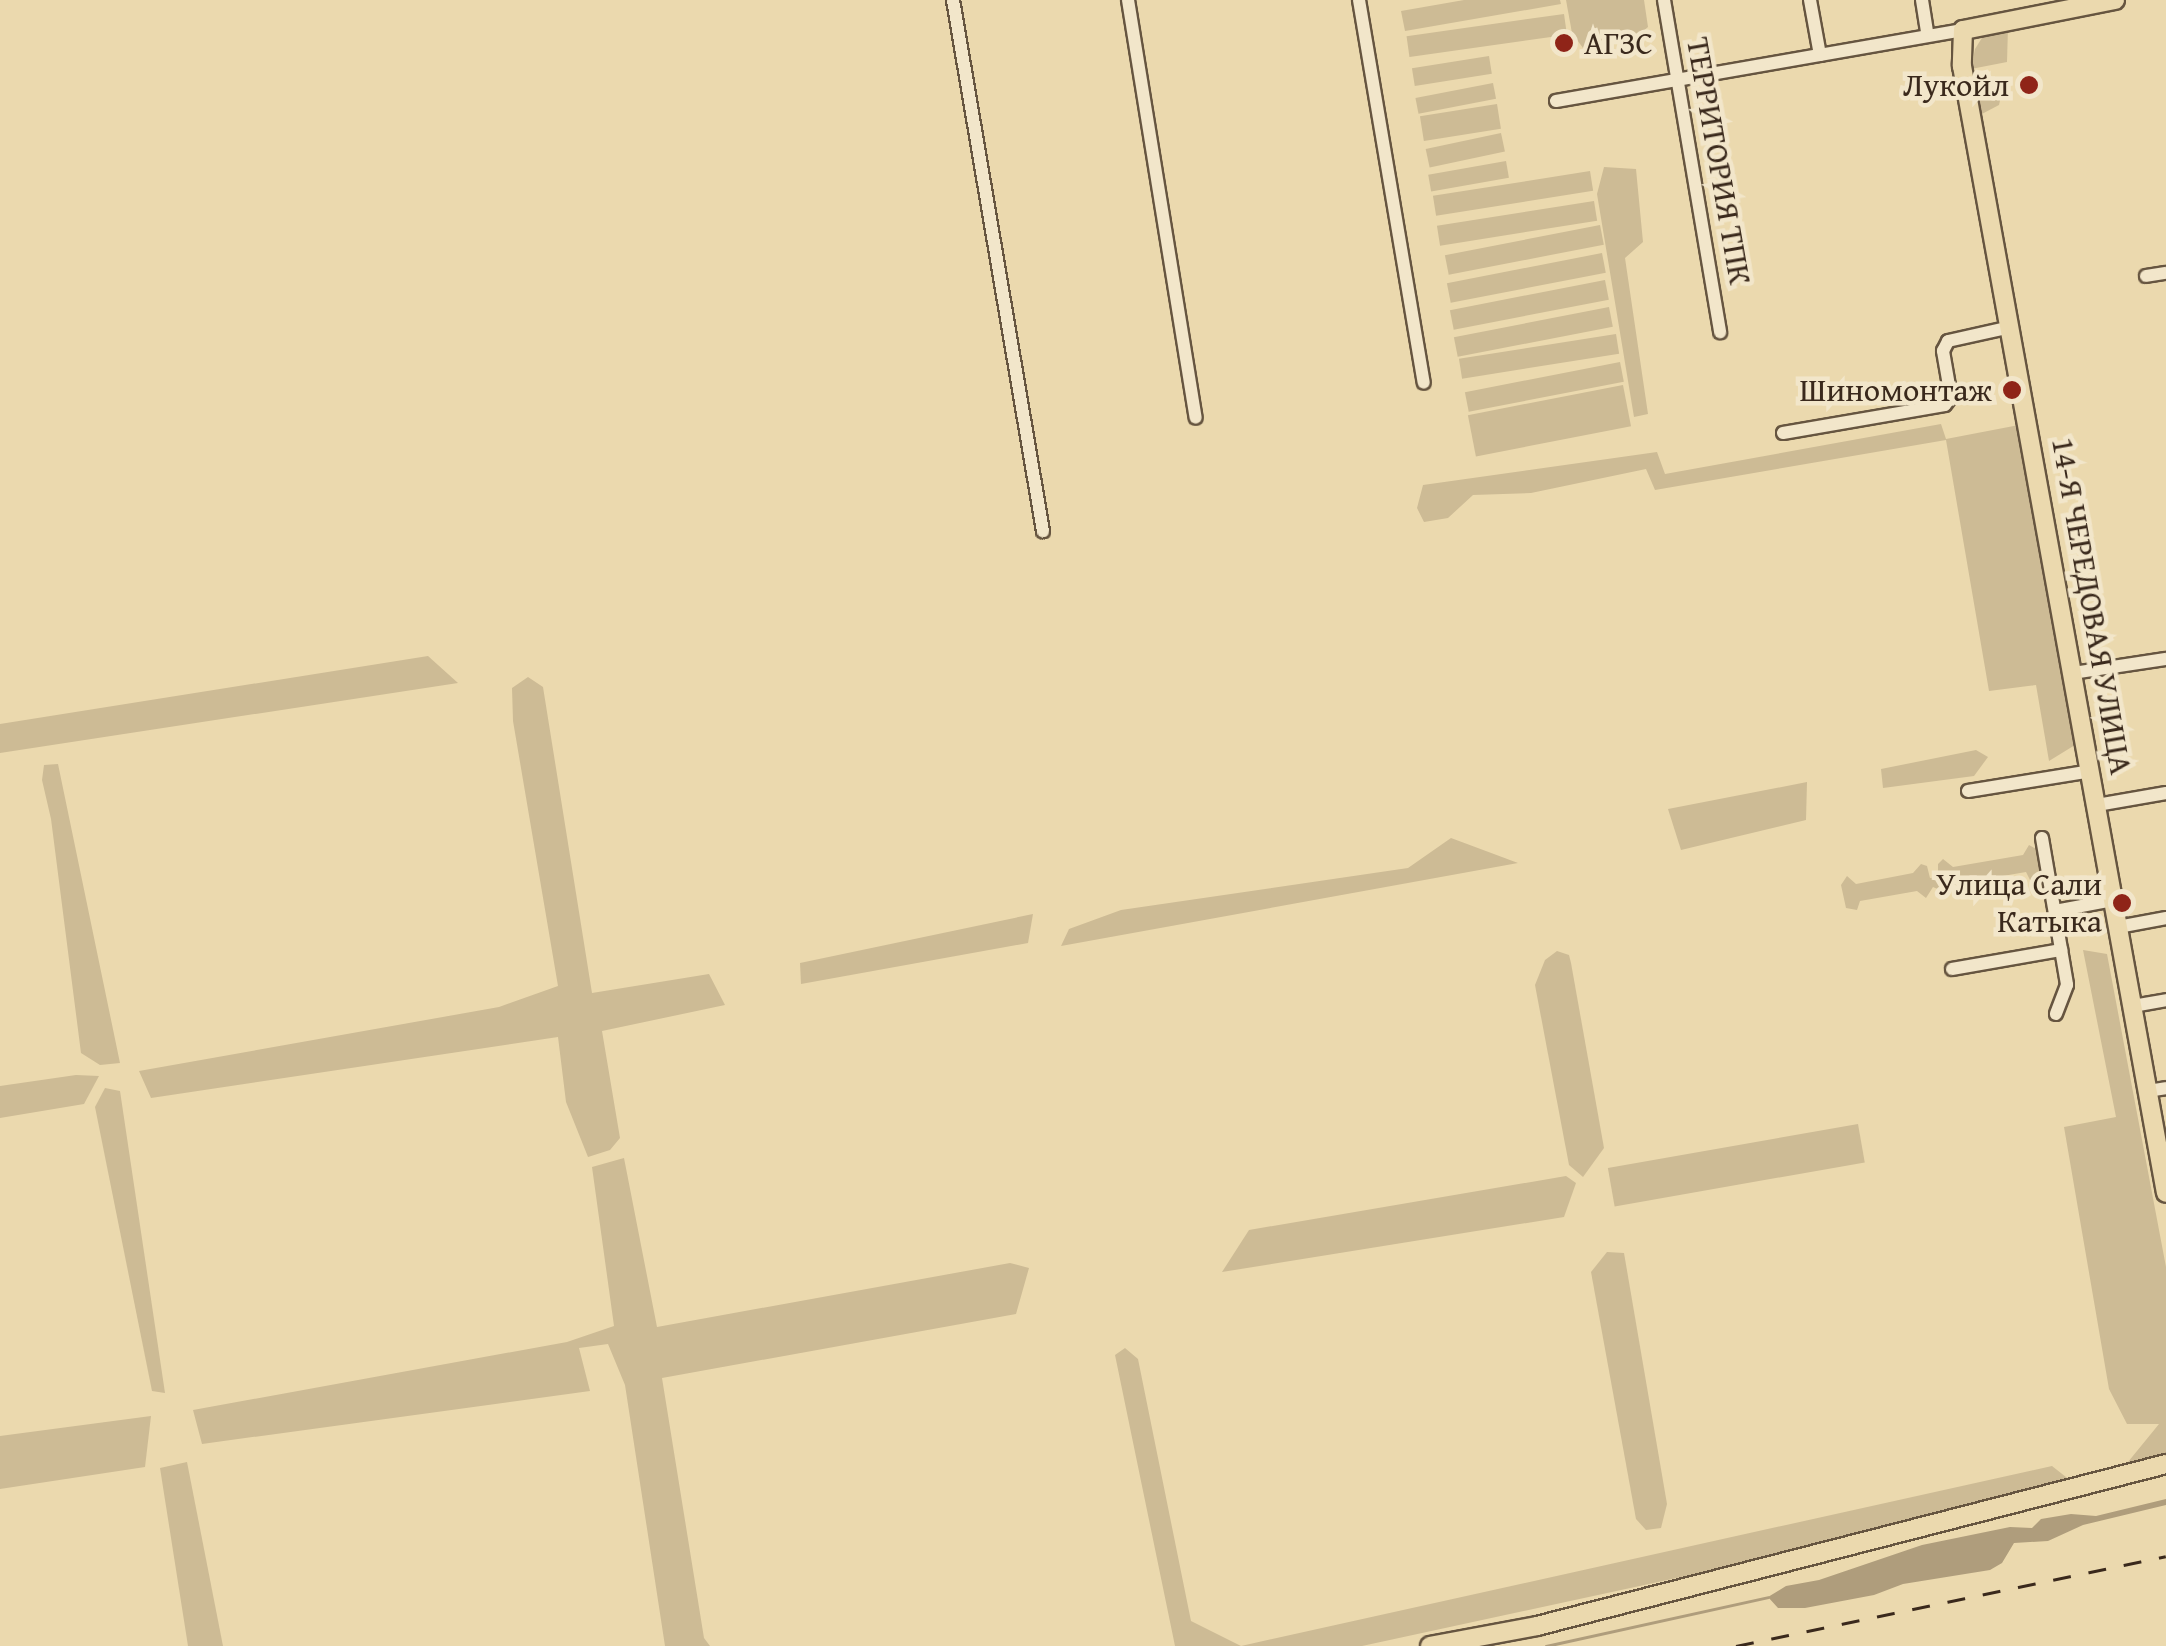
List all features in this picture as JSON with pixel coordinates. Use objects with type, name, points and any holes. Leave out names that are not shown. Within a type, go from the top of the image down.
[{"type":"main road","points":[[1963,30],[2023,8],[2115,0]]},
{"type":"main road","name":"14-Я ЧЕРЕДОВАЯ УЛИЦА","points":[[1963,30],[1963,80],[2012,327],[2132,1006],[2157,1089],[2165,1182]]},
{"type":"main road","points":[[1430,1646],[1537,1626],[2166,1464]]},
{"type":"street","points":[[953,0],[1043,531]]},
{"type":"street","points":[[1128,0],[1196,418]]},
{"type":"street","points":[[1358,0],[1424,383]]},
{"type":"street","name":"ТЕРРИТОРИЯ ТПК","points":[[1664,0],[1720,332]]},
{"type":"street","points":[[1810,0],[1820,55]]},
{"type":"street","points":[[1922,0],[1928,36]]},
{"type":"street","points":[[1556,101],[1963,30]]},
{"type":"street","points":[[2146,276],[2166,273]]},
{"type":"street","points":[[1784,433],[1945,405],[1951,398],[1943,351],[1948,341],[2012,327]]},
{"type":"street","points":[[2073,673],[2166,659]]},
{"type":"street","points":[[1968,792],[2091,771]]},
{"type":"street","points":[[2097,805],[2166,792]]},
{"type":"street","points":[[2042,838],[2067,985],[2056,1014]]},
{"type":"street","points":[[2054,911],[2114,900]]},
{"type":"street","points":[[2118,927],[2166,918]]},
{"type":"street","points":[[1952,969],[2062,950]]},
{"type":"street","points":[[2132,1006],[2166,1000]]},
{"type":"shaded area","points":[[1464,0],[1560,0],[1561,4],[1405,31],[1401,11]]},
{"type":"shaded area","points":[[1566,0],[1644,0],[1648,27],[1630,42],[1583,48],[1572,33]]},
{"type":"shaded area","points":[[1564,14],[1567,35],[1409,57],[1407,36]]},
{"type":"shaded area","points":[[2008,27],[2007,62],[1971,69],[1975,49],[1985,33]]},
{"type":"shaded area","points":[[1489,56],[1492,74],[1415,86],[1412,68]]},
{"type":"shaded area","points":[[1984,80],[1997,81],[2001,96],[1999,105],[1978,116],[1972,86]]},
{"type":"shaded area","points":[[1493,83],[1496,99],[1419,114],[1415,98]]},
{"type":"shaded area","points":[[1497,104],[1501,129],[1424,141],[1420,116]]},
{"type":"shaded area","points":[[1501,133],[1505,152],[1430,168],[1426,149]]},
{"type":"shaded area","points":[[1506,161],[1509,178],[1431,191],[1428,175]]},
{"type":"shaded area","points":[[1604,167],[1636,169],[1643,242],[1625,258],[1648,414],[1634,417],[1597,194]]},
{"type":"shaded area","points":[[1590,171],[1593,191],[1436,216],[1433,196]]},
{"type":"shaded area","points":[[1594,201],[1597,221],[1440,246],[1437,226]]},
{"type":"shaded area","points":[[1600,225],[1604,245],[1449,275],[1445,255]]},
{"type":"shaded area","points":[[1602,253],[1606,273],[1451,303],[1447,283]]},
{"type":"shaded area","points":[[1605,280],[1609,300],[1454,330],[1450,310]]},
{"type":"shaded area","points":[[1609,307],[1613,327],[1458,357],[1454,337]]},
{"type":"shaded area","points":[[1616,334],[1619,354],[1462,379],[1459,359]]},
{"type":"shaded area","points":[[1620,362],[1624,382],[1469,412],[1465,392]]},
{"type":"shaded area","points":[[1623,385],[1631,426],[1476,456],[1468,415]]},
{"type":"shaded area","points":[[1941,424],[1946,439],[2019,425],[2075,745],[2049,761],[2036,685],[1989,691],[1946,440],[1655,490],[1646,469],[1531,493],[1473,495],[1448,518],[1424,522],[1417,508],[1423,485],[1657,452],[1665,474]]},
{"type":"shaded area","points":[[428,656],[458,683],[0,753],[0,724]]},
{"type":"shaded area","points":[[528,677],[543,687],[592,993],[709,974],[725,1005],[602,1031],[620,1138],[610,1150],[588,1157],[566,1102],[558,1037],[151,1098],[139,1071],[499,1007],[558,986],[513,721],[512,688]]},
{"type":"shaded area","points":[[1976,750],[1988,757],[1974,776],[1883,788],[1881,769]]},
{"type":"shaded area","points":[[58,764],[120,1063],[100,1065],[81,1053],[51,819],[42,780],[44,765]]},
{"type":"shaded area","points":[[1807,782],[1806,820],[1681,850],[1668,809]]},
{"type":"shaded area","points":[[1451,838],[1518,863],[1061,946],[1069,929],[1121,910],[1408,868]]},
{"type":"shaded area","points":[[2029,845],[2038,850],[2042,875],[2038,879],[2030,880],[2026,872],[1956,884],[1949,894],[1933,887],[1926,898],[1917,891],[1860,901],[1857,910],[1846,908],[1841,885],[1847,876],[1856,884],[1913,873],[1921,864],[1927,866],[1930,878],[1938,877],[1938,864],[1943,859],[1953,867],[2023,855]]},
{"type":"shaded area","points":[[1033,914],[1028,943],[801,984],[800,963]]},
{"type":"shaded area","points":[[2083,950],[2107,954],[2166,1267],[2166,1455],[2128,1468],[2128,1462],[2159,1424],[2127,1424],[2109,1389],[2064,1127],[2116,1117]]},
{"type":"shaded area","points":[[1557,951],[1569,955],[1571,963],[1604,1148],[1583,1177],[1569,1165],[1535,985],[1545,960]]},
{"type":"shaded area","points":[[76,1075],[99,1076],[84,1104],[0,1118],[0,1086]]},
{"type":"shaded area","points":[[105,1088],[120,1091],[165,1393],[152,1391],[95,1107]]},
{"type":"shaded area","points":[[1858,1124],[1865,1162],[1615,1207],[1608,1168]]},
{"type":"shaded area","points":[[624,1158],[657,1327],[1010,1263],[1029,1268],[1016,1314],[662,1378],[704,1638],[710,1646],[665,1646],[625,1385],[608,1344],[579,1348],[590,1391],[202,1444],[193,1410],[567,1342],[614,1326],[592,1167]]},
{"type":"shaded area","points":[[1566,1176],[1576,1183],[1564,1217],[1222,1272],[1249,1230]]},
{"type":"shaded area","points":[[1607,1252],[1624,1253],[1667,1504],[1661,1528],[1646,1530],[1636,1519],[1591,1272]]},
{"type":"shaded area","points":[[1125,1348],[1138,1359],[1191,1621],[1241,1646],[1175,1646],[1115,1355]]},
{"type":"shaded area","points":[[151,1416],[145,1467],[0,1489],[0,1436]]},
{"type":"shaded area","points":[[187,1462],[223,1646],[188,1646],[160,1468]]},
{"type":"shaded area","points":[[2052,1466],[2071,1481],[1769,1558],[1362,1646],[1241,1646]]},
{"type":"shaded area","points":[[2166,1499],[2166,1505],[2083,1525],[2048,1541],[2014,1543],[2002,1563],[1990,1570],[1903,1584],[1874,1595],[1805,1608],[1778,1608],[1768,1597],[1786,1586],[1819,1580],[1922,1545],[2010,1527],[2032,1528],[2041,1519],[2071,1514],[2096,1516]]},
{"type":"waterway","points":[[1546,1646],[1768,1597]]},
{"type":"railway","points":[[1736,1646],[2166,1556]]},
{"type":"place","name":"АГЗС","points":[[1564,43]]},
{"type":"place","name":"Лукойл","points":[[2029,85]]},
{"type":"place","name":"Шиномонтаж","points":[[2012,390]]},
{"type":"place","name":"Улица Сали Катыка","points":[[2122,903]]}]
